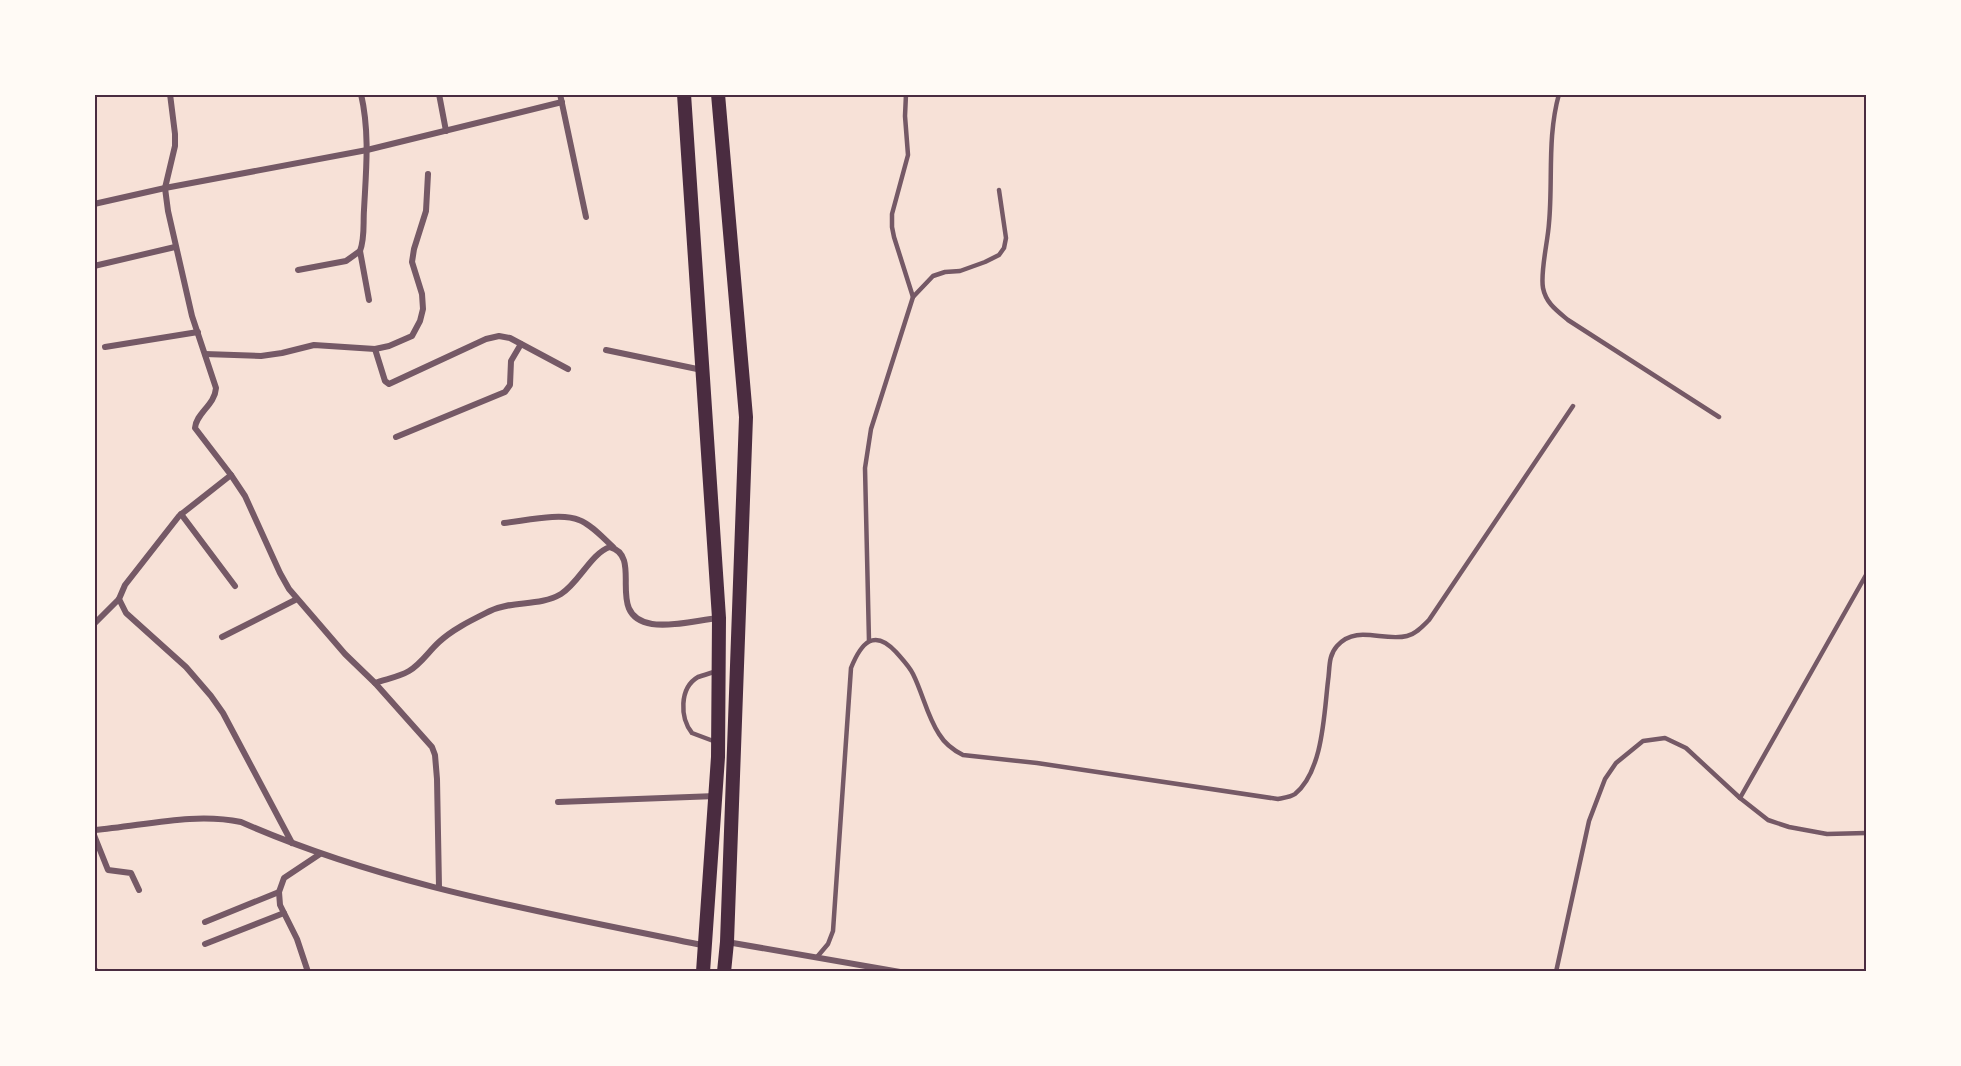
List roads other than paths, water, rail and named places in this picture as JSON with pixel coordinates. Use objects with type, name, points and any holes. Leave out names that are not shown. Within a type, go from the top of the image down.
[{"type":"main road","points":[[684,94],[719,618],[716,796],[703,972]]},
{"type":"main road","points":[[718,94],[746,417],[727,942],[724,972]]},
{"type":"street","points":[[170,94],[175,146],[165,188],[175,247],[198,332],[216,384],[216,392],[194,426],[231,475],[250,505],[280,573],[297,599],[345,654],[426,738],[435,755],[439,887]]},
{"type":"street","points":[[361,94],[367,127],[367,150],[360,251],[369,300]]},
{"type":"street","points":[[439,94],[446,131]]},
{"type":"street","points":[[560,94],[586,217]]},
{"type":"street","points":[[94,204],[165,188],[367,150],[562,102]]},
{"type":"street","points":[[205,354],[261,356],[314,345],[375,349],[389,346],[412,336],[423,309],[422,294],[412,262],[426,211],[428,174]]},
{"type":"street","points":[[94,266],[175,247]]},
{"type":"street","points":[[298,270],[346,261],[360,251]]},
{"type":"street","points":[[105,347],[198,332]]},
{"type":"street","points":[[375,349],[385,381],[389,384],[493,337],[504,336],[568,369]]},
{"type":"street","points":[[396,437],[505,392],[510,385],[511,361],[521,345]]},
{"type":"street","points":[[606,350],[703,370]]},
{"type":"street","points":[[94,624],[119,599],[125,585],[181,514],[231,475]]},
{"type":"street","points":[[181,514],[235,586]]},
{"type":"street","points":[[504,523],[567,517],[579,520],[619,550],[624,557],[626,603],[635,617],[652,624],[719,618]]},
{"type":"street","points":[[375,683],[409,672],[445,637],[493,609],[539,602],[562,593],[604,549],[613,547]]},
{"type":"street","points":[[119,599],[126,613],[169,651],[211,696],[223,713],[293,843]]},
{"type":"street","points":[[222,637],[297,599]]},
{"type":"street","points":[[558,802],[716,796]]},
{"type":"street","points":[[94,830],[202,817],[241,822],[320,854],[439,887],[526,909],[706,946]]},
{"type":"street","points":[[94,835],[108,870],[131,873],[139,890]]},
{"type":"street","points":[[308,972],[297,939],[280,905],[279,892],[285,878],[320,854]]},
{"type":"street","points":[[205,922],[279,892]]},
{"type":"street","points":[[205,944],[284,914]]},
{"type":"street","points":[[727,942],[900,972]]},
{"type":"lane","points":[[906,94],[908,155],[892,214],[892,227],[913,297]]},
{"type":"lane","points":[[1559,94],[1551,133],[1550,223],[1542,284],[1545,295],[1552,307],[1568,320],[1719,417]]},
{"type":"lane","points":[[868,641],[865,468],[871,429],[913,297],[933,276],[960,271],[999,255],[1004,248],[1006,238],[999,190]]},
{"type":"lane","points":[[817,957],[828,944],[833,931],[851,668],[855,657],[868,641],[884,640],[898,654],[911,671],[939,735],[946,744],[963,755],[1037,763],[1278,800],[1294,795],[1308,779],[1316,760],[1329,679],[1330,656],[1335,647],[1345,638],[1357,634],[1398,638],[1409,636],[1429,620],[1573,406]]},
{"type":"lane","points":[[1740,798],[1866,575]]},
{"type":"lane","points":[[718,743],[692,734],[686,723],[684,695],[697,678],[719,671]]},
{"type":"lane","points":[[1556,972],[1589,821],[1605,779],[1616,763],[1643,741],[1665,738],[1686,748],[1740,798],[1768,820],[1827,834],[1866,833]]}]
